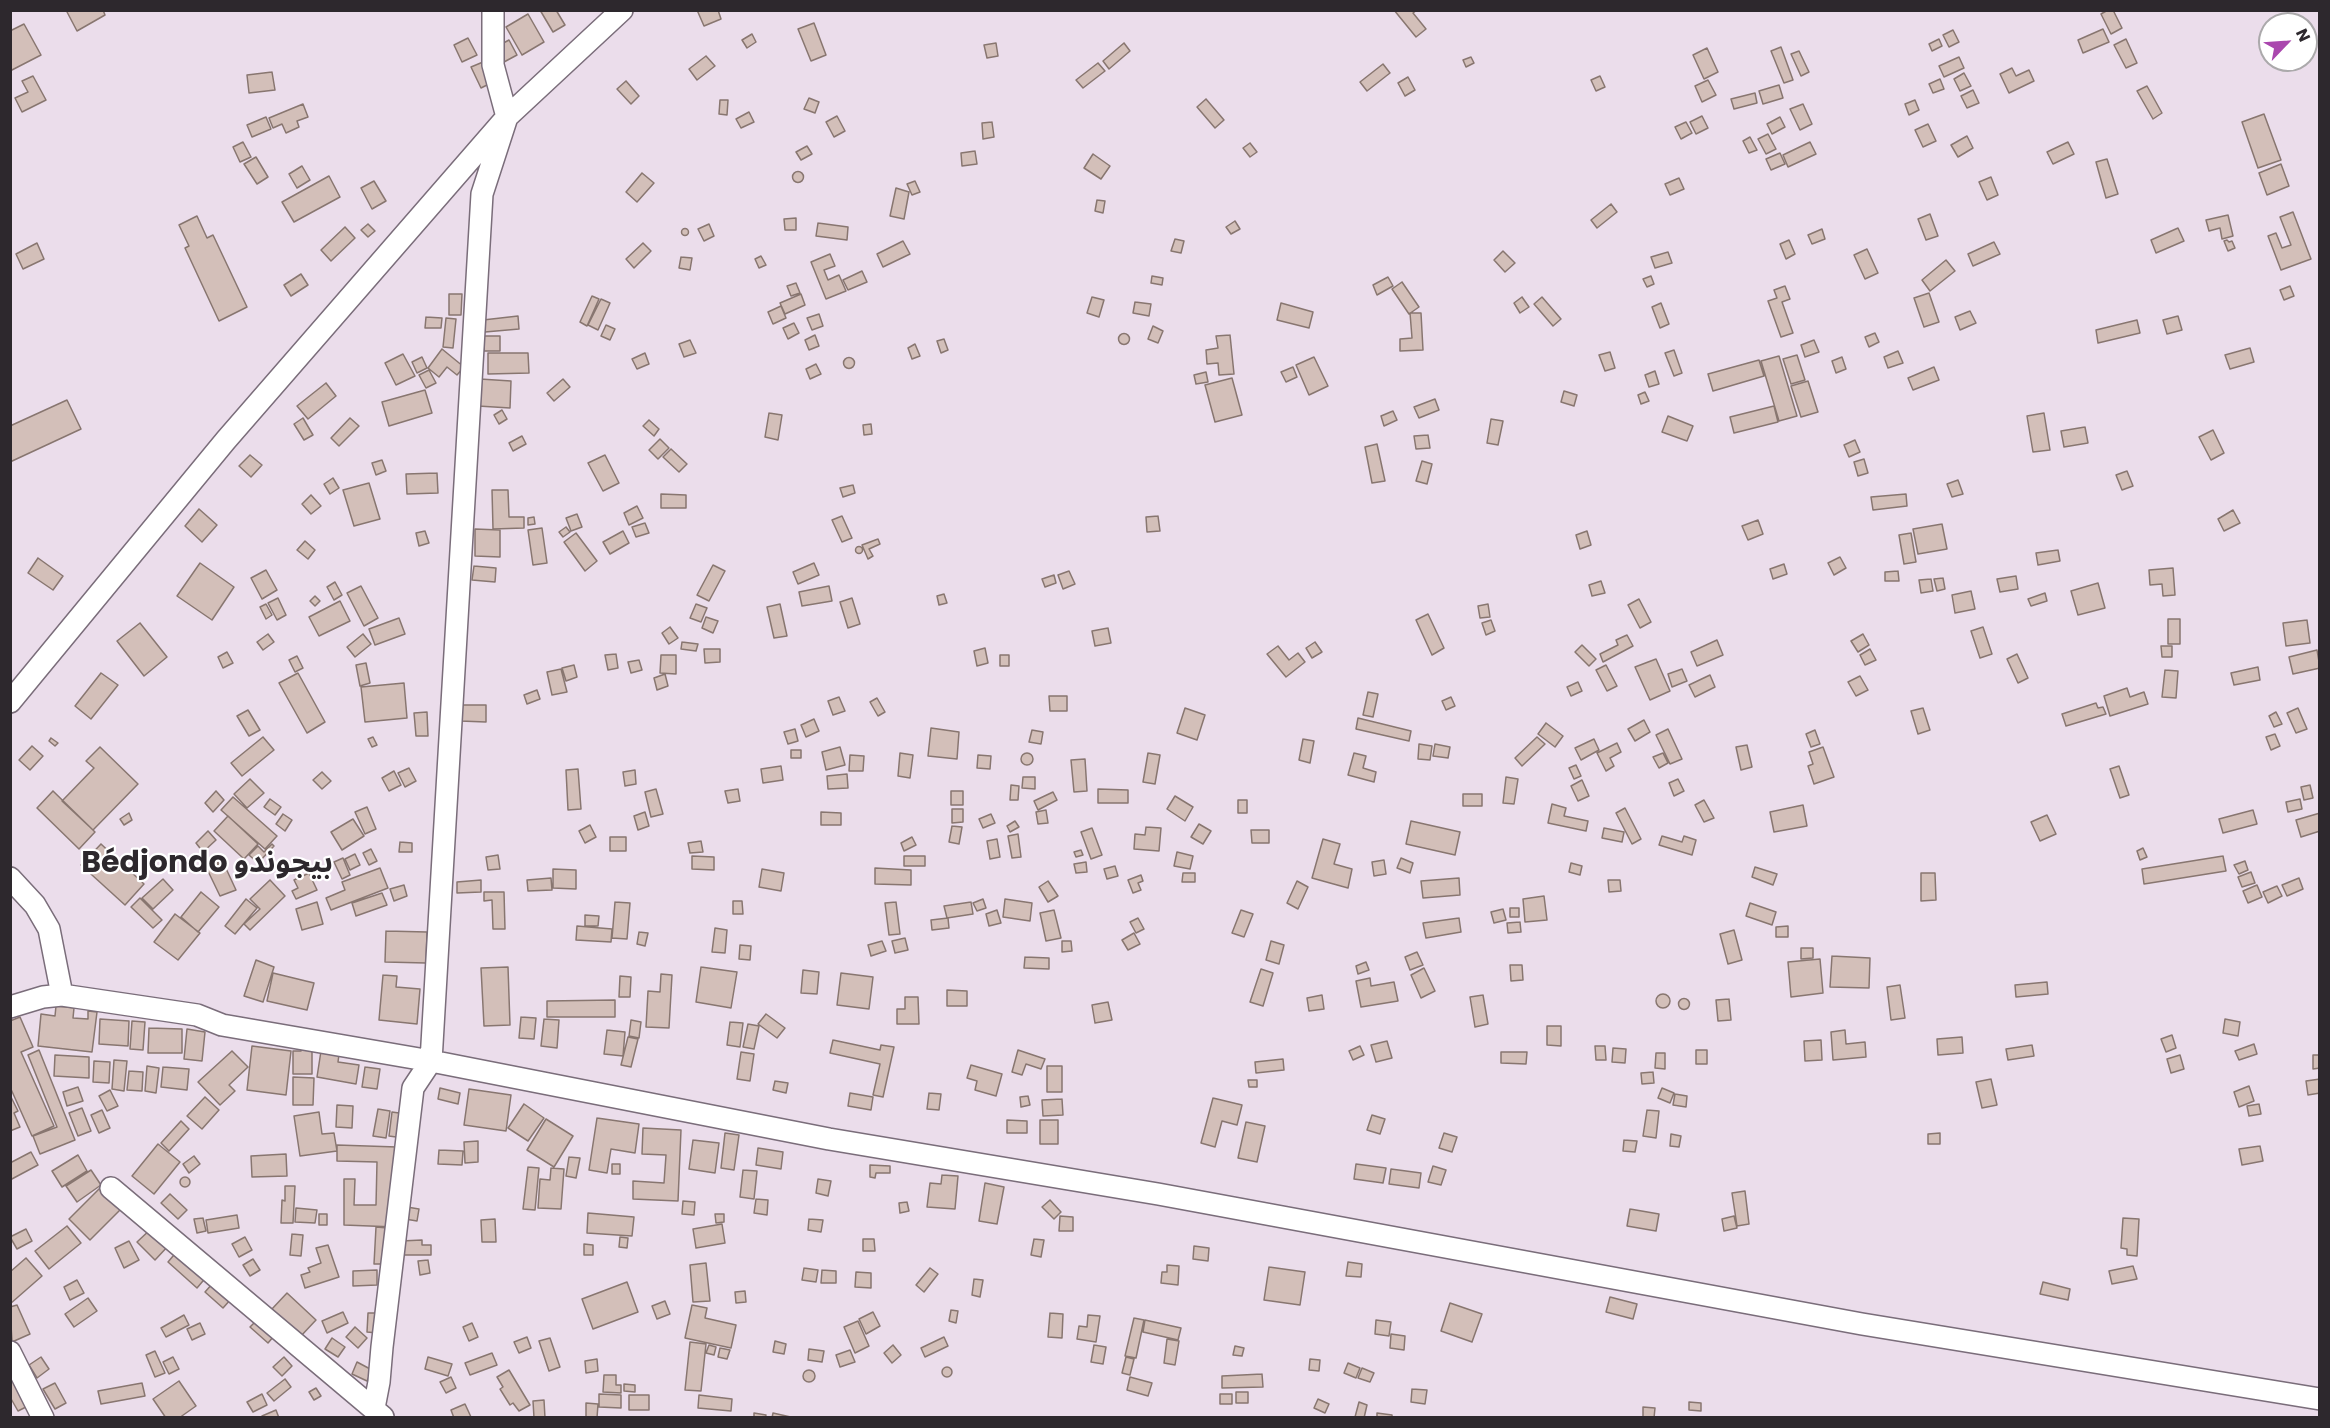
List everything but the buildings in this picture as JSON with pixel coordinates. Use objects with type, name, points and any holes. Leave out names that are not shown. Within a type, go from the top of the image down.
[{"type":"street","points":[[380,1415],[382,1347],[413,1088],[431,1061],[482,194],[507,117],[493,65],[493,10]]},
{"type":"street","points":[[10,702],[226,440],[507,117],[621,10]]},
{"type":"street","points":[[10,878],[35,905],[49,929],[62,995]]},
{"type":"street","points":[[10,1007],[43,997],[62,995],[197,1015],[222,1024],[431,1061],[829,1139],[1170,1196],[1862,1324],[2319,1399]]},
{"type":"street","points":[[111,1188],[380,1415]]},
{"type":"street","points":[[10,1352],[43,1418]]},
{"type":"district","name":"Bédjondo بيجوندو","points":[[207,864]]}]
